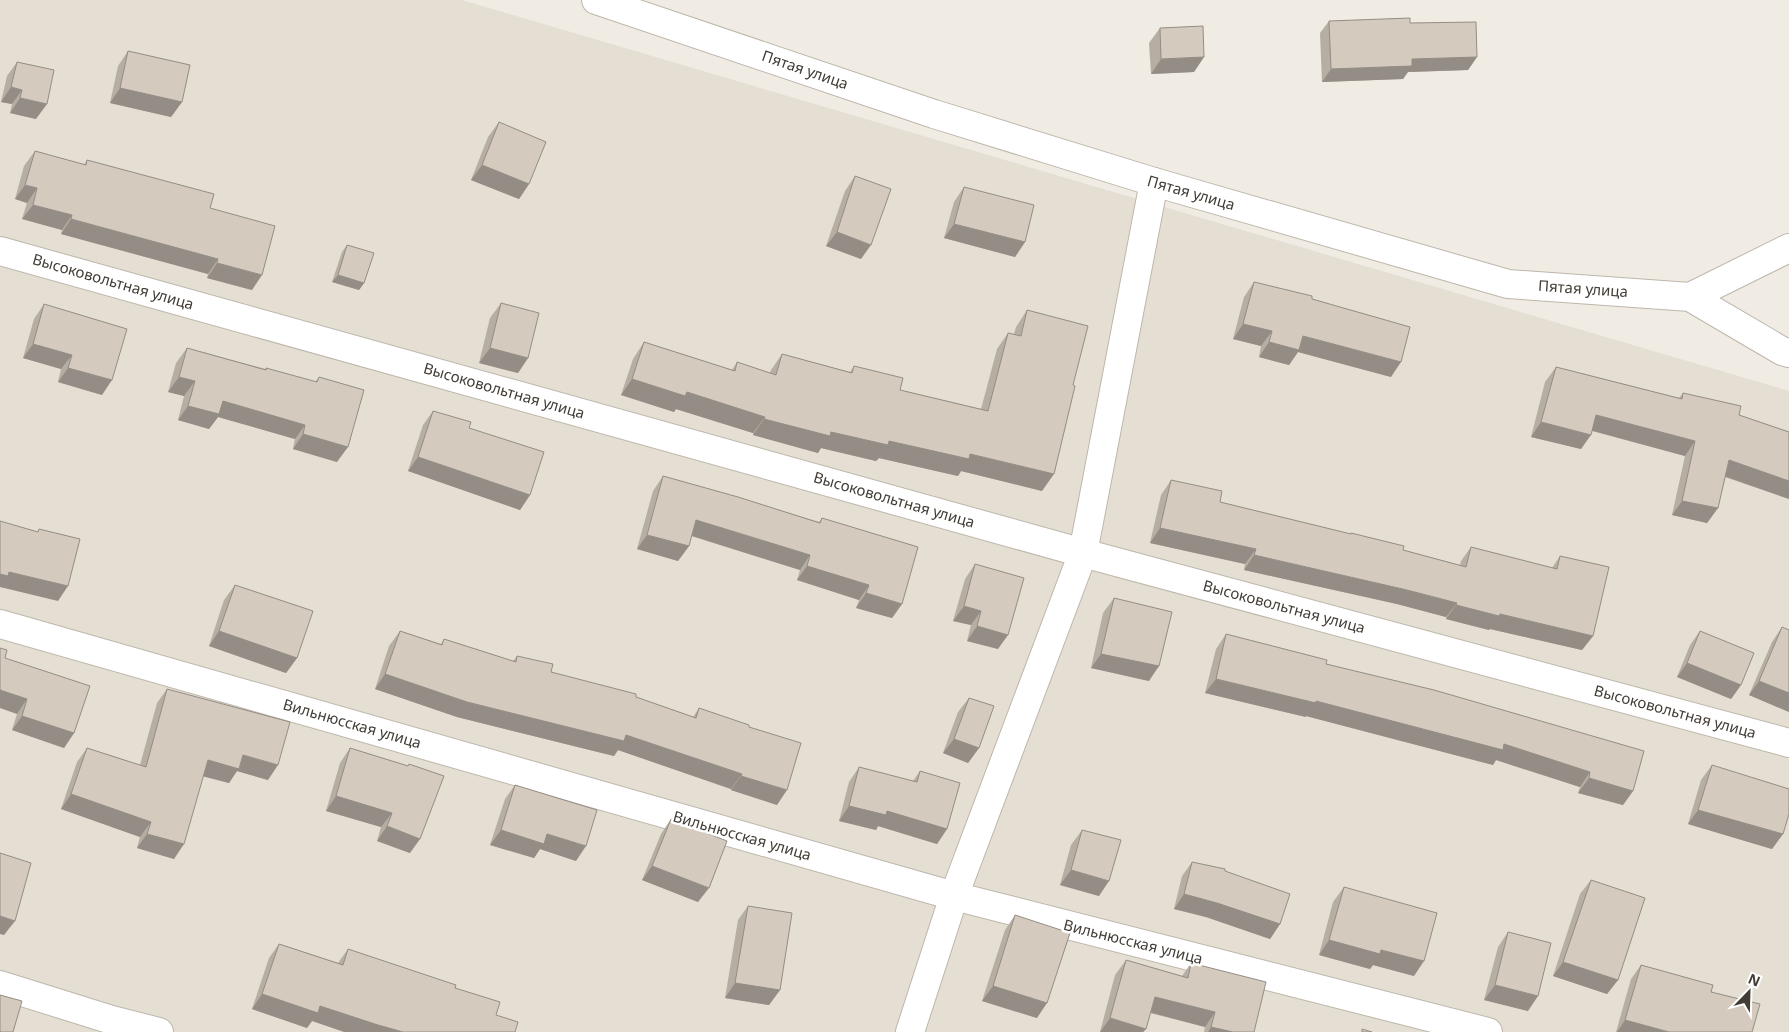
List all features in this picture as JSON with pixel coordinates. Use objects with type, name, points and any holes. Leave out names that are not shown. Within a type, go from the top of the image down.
[{"type":"street","name":"Пятая улица","points":[[596,0],[934,114],[1154,182],[1508,284],[1690,297],[1782,351],[1789,353]]},
{"type":"street","points":[[910,1032],[954,896],[1083,553],[1154,182]]},
{"type":"street","points":[[1690,297],[1789,248]]},
{"type":"street","name":"Высоковольтная улица","points":[[0,250],[1083,553],[1789,743]]},
{"type":"street","name":"Вильнюсская улица","points":[[0,624],[954,896],[1488,1032]]},
{"type":"street","points":[[0,985],[111,1026],[159,1032]]},
{"type":"shaded area","points":[[0,0],[462,0],[1789,391],[1789,1032],[0,1032]]},
{"type":"building","points":[[1410,18],[1410,23],[1476,22],[1477,57],[1412,59],[1412,66],[1331,69],[1329,21]]},
{"type":"building","points":[[1203,26],[1204,57],[1161,59],[1160,28]]},
{"type":"building","points":[[128,51],[190,65],[182,102],[120,88]]},
{"type":"building","points":[[17,62],[54,70],[47,104],[20,98],[22,90],[11,87]]},
{"type":"building","points":[[499,122],[546,142],[529,184],[482,165]]},
{"type":"building","points":[[35,151],[86,165],[87,160],[214,194],[210,208],[275,226],[262,275],[217,263],[218,259],[71,219],[72,215],[33,205],[37,188],[25,185]]},
{"type":"building","points":[[855,176],[891,189],[871,245],[837,232]]},
{"type":"building","points":[[964,187],[1034,205],[1025,242],[954,224]]},
{"type":"building","points":[[347,245],[374,253],[364,283],[338,275]]},
{"type":"building","points":[[1254,282],[1312,296],[1312,299],[1410,327],[1401,362],[1303,336],[1299,350],[1269,342],[1272,331],[1243,324]]},
{"type":"building","points":[[501,303],[539,313],[528,358],[490,348]]},
{"type":"building","points":[[44,304],[127,329],[112,380],[68,368],[72,355],[33,344]]},
{"type":"building","points":[[1027,310],[1088,326],[1054,474],[970,454],[969,459],[889,441],[888,445],[831,432],[830,436],[764,419],[765,417],[687,392],[685,396],[632,379],[644,342],[735,371],[737,362],[776,375],[782,354],[852,373],[854,366],[903,378],[900,390],[988,411],[1008,333],[1021,336]]},
{"type":"building","points":[[187,348],[266,370],[266,368],[317,382],[319,377],[364,390],[348,447],[303,434],[305,425],[223,401],[219,414],[188,406],[195,381],[179,377]]},
{"type":"building","points":[[1556,367],[1682,399],[1683,393],[1741,406],[1739,415],[1789,432],[1789,481],[1729,460],[1718,508],[1682,501],[1695,441],[1596,415],[1591,435],[1541,422]]},
{"type":"building","points":[[433,411],[471,422],[469,428],[544,452],[530,495],[418,457]]},
{"type":"building","points":[[663,476],[820,523],[822,518],[918,547],[902,604],[866,593],[869,585],[807,566],[810,555],[696,520],[689,546],[647,535]]},
{"type":"building","points":[[1171,480],[1222,491],[1220,502],[1404,546],[1403,550],[1466,567],[1471,547],[1557,569],[1560,556],[1609,567],[1593,636],[1500,614],[1499,616],[1407,590],[1254,555],[1256,549],[1160,528]]},
{"type":"building","points":[[0,521],[38,532],[39,529],[80,539],[68,586],[9,572],[8,576],[0,574]]},
{"type":"building","points":[[975,564],[1024,578],[1008,635],[977,626],[981,611],[964,606]]},
{"type":"building","points":[[235,585],[313,611],[297,658],[219,631]]},
{"type":"building","points":[[1114,598],[1172,612],[1159,666],[1101,654]]},
{"type":"building","points":[[1782,627],[1789,630],[1789,693],[1759,681]]},
{"type":"building","points":[[400,631],[442,645],[444,639],[516,662],[517,656],[553,664],[551,672],[636,694],[636,697],[696,718],[699,708],[749,725],[749,727],[801,743],[787,790],[741,776],[742,774],[626,735],[624,741],[467,702],[385,674]]},
{"type":"building","points":[[1700,631],[1754,653],[1741,685],[1687,663]]},
{"type":"building","points":[[1226,634],[1327,660],[1326,664],[1434,690],[1644,751],[1633,791],[1589,778],[1590,772],[1504,744],[1503,750],[1316,701],[1316,703],[1216,679]]},
{"type":"building","points":[[0,648],[7,650],[5,658],[90,686],[74,733],[22,716],[27,699],[0,690]]},
{"type":"building","points":[[167,689],[290,722],[278,765],[243,755],[239,769],[208,760],[184,844],[147,834],[151,822],[71,794],[87,748],[146,767]]},
{"type":"building","points":[[969,698],[994,706],[979,748],[954,739]]},
{"type":"building","points":[[350,748],[408,766],[409,764],[444,776],[420,839],[387,826],[392,813],[336,796]]},
{"type":"building","points":[[1712,765],[1789,789],[1789,814],[1783,834],[1698,810]]},
{"type":"building","points":[[859,767],[917,782],[920,771],[960,783],[947,829],[887,811],[886,815],[849,806]]},
{"type":"building","points":[[515,785],[597,810],[586,846],[547,834],[544,844],[501,830]]},
{"type":"building","points":[[671,819],[727,841],[709,888],[652,866]]},
{"type":"building","points":[[1082,830],[1121,840],[1109,881],[1071,870]]},
{"type":"building","points":[[0,853],[31,863],[15,921],[0,916]]},
{"type":"building","points":[[1192,862],[1225,869],[1225,871],[1290,894],[1280,924],[1184,894]]},
{"type":"building","points":[[1591,880],[1645,898],[1618,980],[1563,962]]},
{"type":"building","points":[[1344,887],[1437,913],[1424,961],[1381,950],[1380,954],[1329,940]]},
{"type":"building","points":[[748,906],[792,913],[780,990],[735,983]]},
{"type":"building","points":[[1015,915],[1070,933],[1047,1003],[993,986]]},
{"type":"building","points":[[1508,932],[1551,943],[1538,996],[1495,985]]},
{"type":"building","points":[[279,944],[343,965],[348,949],[456,985],[455,988],[500,1002],[496,1015],[518,1022],[515,1032],[403,1032],[320,1006],[318,1013],[262,994]]},
{"type":"building","points":[[1126,960],[1188,978],[1191,963],[1266,982],[1254,1032],[1233,1032],[1211,1027],[1215,1012],[1155,997],[1146,1029],[1110,1018]]},
{"type":"building","points":[[1641,965],[1713,985],[1711,992],[1760,1004],[1752,1032],[1669,1032],[1625,1020]]},
{"type":"building","points":[[0,995],[22,1001],[13,1032],[0,1032]]}]
